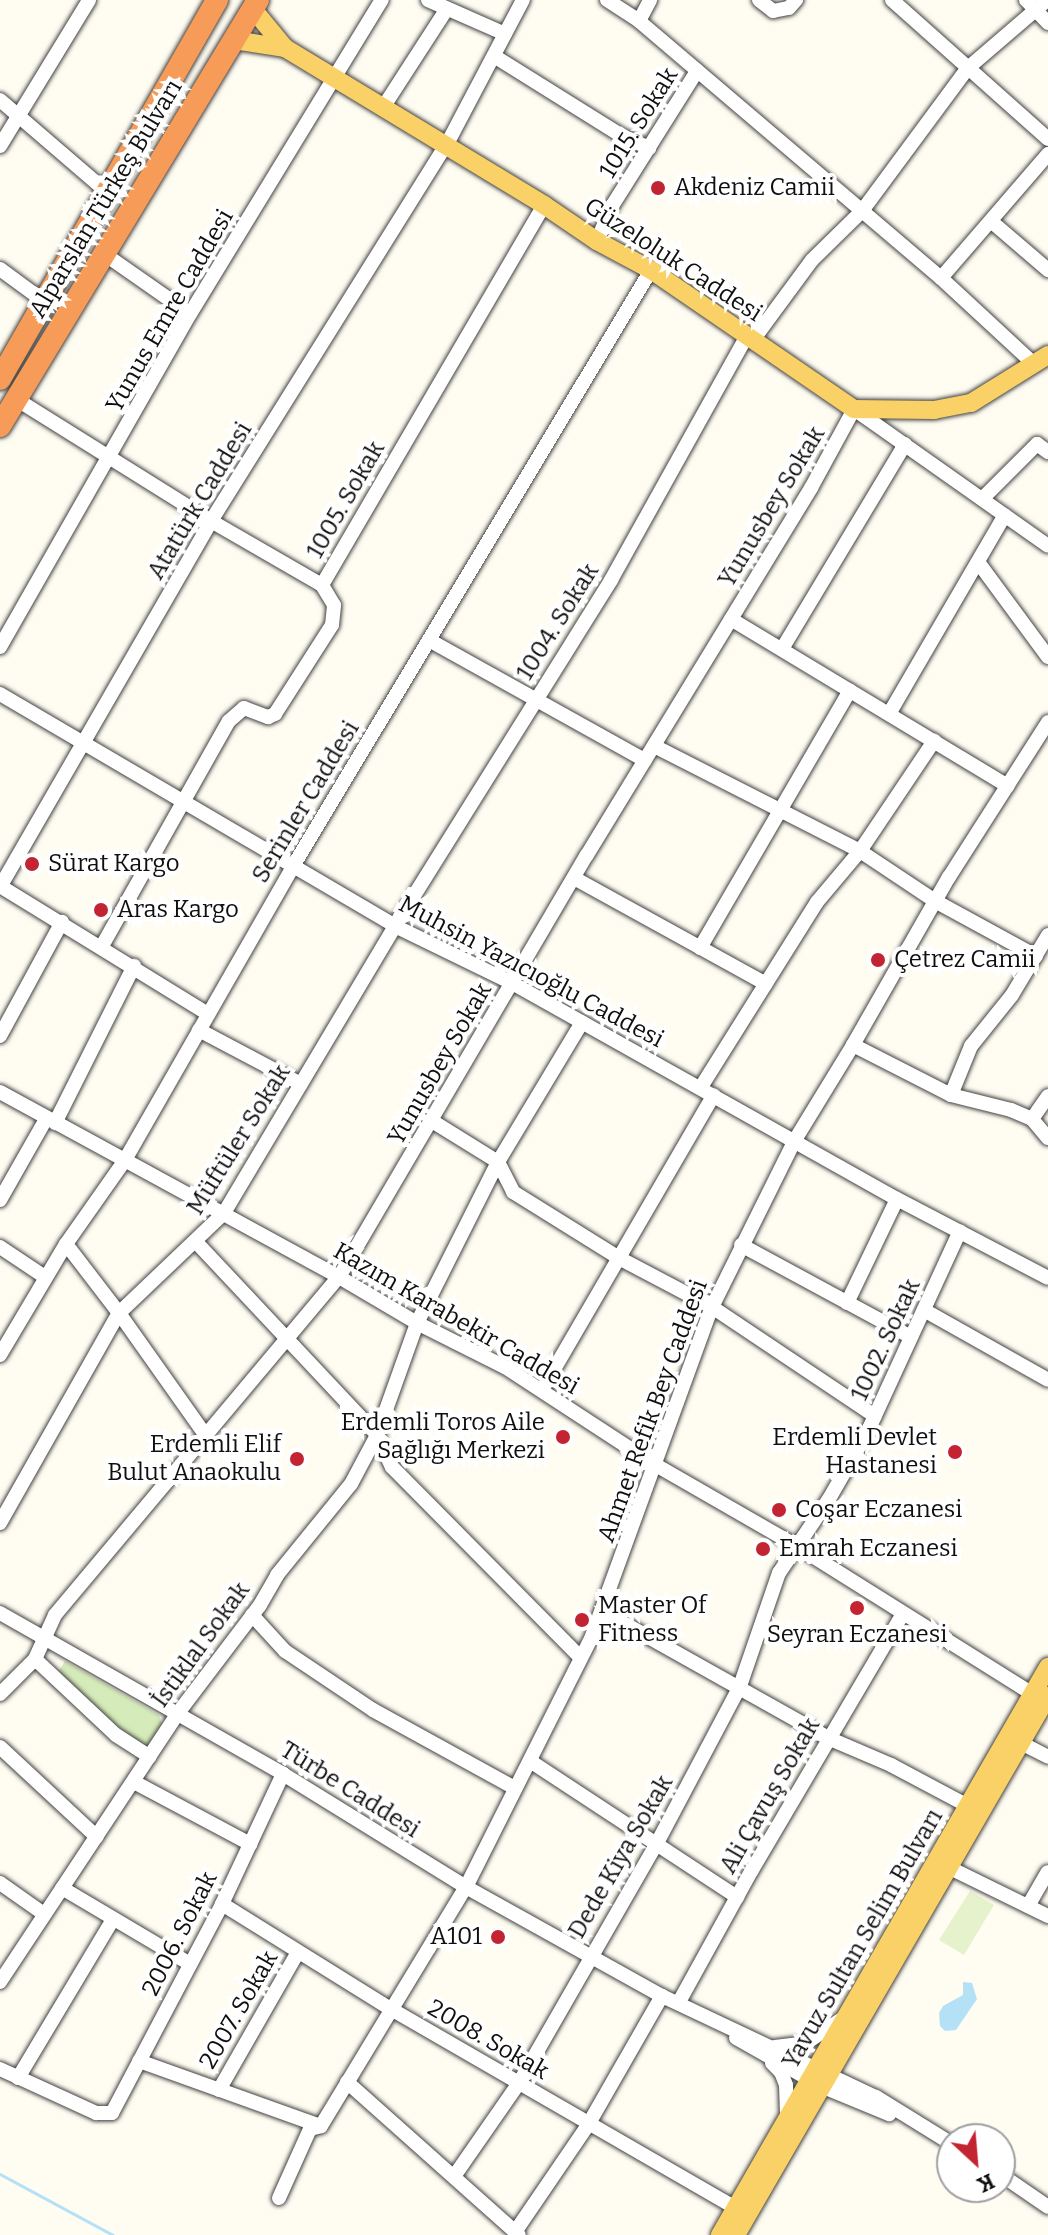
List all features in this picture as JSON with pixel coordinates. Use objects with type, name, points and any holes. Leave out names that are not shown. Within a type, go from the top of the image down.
[{"type":"highway","name":"Alparslan Türkeş Bulvarı","points":[[0,426],[234,40],[252,3]]},
{"type":"highway","name":"Alparslan Türkeş Bulvarı","points":[[0,379],[108,193],[209,6]]},
{"type":"highway","points":[[209,6],[217,34],[234,40]]},
{"type":"main road","name":"Güzeloluk Caddesi","points":[[252,3],[285,48]]},
{"type":"main road","name":"Güzeloluk Caddesi","points":[[234,40],[285,48],[335,76],[597,241],[651,270],[854,409]]},
{"type":"main road","points":[[854,409],[934,410],[971,403],[1041,360]]},
{"type":"main road","name":"Yavuz Sultan Selim Bulvarı","points":[[720,2235],[788,2118],[817,2078],[950,1868],[1021,1743],[1042,1697],[1048,1667]]},
{"type":"main road","name":"Yavuz Sultan Selim Bulvarı","points":[[736,2235],[846,2017],[968,1806],[1042,1697]]},
{"type":"street","points":[[0,146],[89,0]]},
{"type":"street","name":"Yunus Emre Caddesi","points":[[0,647],[190,314],[382,0]]},
{"type":"street","points":[[428,0],[505,34]]},
{"type":"street","name":"Atatürk Caddesi","points":[[0,886],[211,521],[447,144],[523,0]]},
{"type":"street","points":[[607,0],[639,21],[1041,360]]},
{"type":"street","points":[[639,21],[650,0]]},
{"type":"street","points":[[759,0],[773,11],[789,8],[796,0]]},
{"type":"street","points":[[892,0],[1048,139]]},
{"type":"street","points":[[1037,4],[1048,23]]},
{"type":"street","name":"1004. Sokak","points":[[395,926],[611,580],[750,338],[812,260],[862,211],[968,68],[1037,4]]},
{"type":"street","points":[[384,106],[446,10]]},
{"type":"street","points":[[494,56],[622,136],[649,148]]},
{"type":"street","name":"1015. Sokak","points":[[597,241],[612,206],[697,71]]},
{"type":"street","points":[[0,100],[108,193]]},
{"type":"street","points":[[941,278],[1048,154]]},
{"type":"street","name":"1005. Sokak","points":[[102,946],[229,721],[244,708],[268,717],[275,714],[332,625],[334,605],[322,585],[544,205]]},
{"type":"street","points":[[992,222],[1048,270]]},
{"type":"street","points":[[103,253],[190,314]]},
{"type":"street","points":[[0,269],[45,302]]},
{"type":"street","name":"Serinler Caddesi","points":[[0,1355],[66,1244],[125,1160],[292,868],[651,270]]},
{"type":"street","points":[[16,399],[211,521],[322,585]]},
{"type":"street","points":[[854,409],[1048,546]]},
{"type":"street","name":"Yunusbey Sokak","points":[[0,1694],[35,1659],[55,1615],[289,1341],[339,1277],[854,409]]},
{"type":"street","points":[[782,649],[905,444]]},
{"type":"street","points":[[982,499],[1037,444],[1048,452]]},
{"type":"street","points":[[889,714],[1005,515]]},
{"type":"street","points":[[978,562],[1048,657]]},
{"type":"street","points":[[731,619],[1008,786]]},
{"type":"street","points":[[429,640],[645,760]]},
{"type":"street","points":[[700,948],[850,690]]},
{"type":"street","name":"Muhsin Yazıcıoğlu Caddesi","points":[[0,694],[395,926],[512,983],[897,1199],[1048,1278]]},
{"type":"street","name":"Ahmet Refik Bey Caddesi","points":[[279,2198],[310,2129],[321,2126],[466,1887],[530,1761],[602,1611],[712,1307],[795,1140],[935,901],[1048,722]]},
{"type":"street","points":[[542,1390],[619,1258],[766,984],[817,902],[860,851],[934,741]]},
{"type":"street","points":[[654,746],[860,851],[935,901],[1036,956]]},
{"type":"street","points":[[574,878],[766,984]]},
{"type":"street","points":[[0,886],[208,1014]]},
{"type":"street","points":[[0,1036],[62,922]]},
{"type":"street","name":"Müftüler Sokak","points":[[0,1523],[119,1313],[197,1243],[224,1213],[395,926]]},
{"type":"street","points":[[951,1095],[971,1046],[1012,995],[1048,935]]},
{"type":"street","points":[[0,1200],[50,1121],[134,966]]},
{"type":"street","name":"İstiklal Sokak","points":[[0,1982],[178,1713],[252,1615],[277,1575],[351,1484],[377,1435],[417,1323],[498,1162],[582,1022]]},
{"type":"street","points":[[199,1030],[301,1084]]},
{"type":"street","points":[[853,1045],[951,1095],[1011,1110],[1032,1119],[1048,1138]]},
{"type":"street","name":"Kazım Karabekir Caddesi","points":[[0,1092],[224,1213],[417,1323],[505,1367],[654,1464],[795,1545],[1042,1697]]},
{"type":"street","points":[[1032,1119],[1048,1096]]},
{"type":"street","points":[[432,1121],[498,1162],[513,1192],[619,1258],[712,1307],[875,1416]]},
{"type":"street","points":[[847,1303],[897,1199]]},
{"type":"street","name":"1002. Sokak","points":[[795,1545],[829,1499],[875,1416],[960,1231]]},
{"type":"street","points":[[197,1243],[377,1435],[392,1467],[580,1657]]},
{"type":"street","points":[[66,1244],[206,1436]]},
{"type":"street","points":[[741,1245],[911,1337]]},
{"type":"street","points":[[0,1247],[45,1277]]},
{"type":"street","points":[[924,1310],[1046,1374]]},
{"type":"street","name":"Dede Kiya Sokak","points":[[455,2175],[519,2083],[657,1843],[740,1686],[779,1573],[795,1545]]},
{"type":"street","points":[[602,1611],[828,1738],[891,1765],[968,1806]]},
{"type":"street","name":"Türbe Caddesi","points":[[0,1613],[283,1774],[466,1887],[817,2078],[936,2135]]},
{"type":"street","name":"Ali Çavuş Sokak","points":[[679,2002],[828,1738],[903,1614]]},
{"type":"street","points":[[252,1615],[285,1651],[373,1710],[515,1788]]},
{"type":"street","points":[[35,1659],[116,1735],[150,1757]]},
{"type":"street","points":[[1021,1743],[1048,1757]]},
{"type":"street","points":[[0,1747],[97,1837]]},
{"type":"street","points":[[530,1761],[737,1897]]},
{"type":"street","name":"2006. Sokak","points":[[18,2078],[96,2113],[112,2113],[222,1904],[283,1774]]},
{"type":"street","points":[[134,1782],[250,1844]]},
{"type":"street","points":[[950,1868],[1048,1916]]},
{"type":"street","points":[[1028,1906],[1048,1872]]},
{"type":"street","points":[[0,1883],[44,1914]]},
{"type":"street","points":[[62,1888],[190,1964]]},
{"type":"street","name":"2008. Sokak","points":[[222,1904],[391,2009],[735,2208]]},
{"type":"street","points":[[0,2069],[18,2078],[113,1919]]},
{"type":"street","name":"2007. Sokak","points":[[219,2090],[298,1952]]},
{"type":"street","points":[[347,2082],[455,2175],[517,2234],[588,2125],[662,1996]]},
{"type":"street","points":[[788,2118],[781,2072],[767,2050],[806,2043],[846,2017]]},
{"type":"street","points":[[139,2061],[321,2126]]},
{"type":"street","points":[[1016,2185],[1048,2206]]},
{"type":"green space","points":[[65,1661],[159,1715],[162,1724],[147,1748],[115,1727],[57,1674]]},
{"type":"green space","points":[[970,1891],[994,1905],[964,1955],[939,1940]]},
{"type":"water","points":[[963,1982],[972,1983],[977,1999],[956,2030],[945,2031],[940,2026],[939,2013],[943,2006],[963,1995]]},
{"type":"waterway","points":[[0,2174],[113,2235]]},
{"type":"place","name":"Akdeniz Camii","points":[[658,188]]},
{"type":"place","name":"Sürat Kargo","points":[[32,864]]},
{"type":"place","name":"Aras Kargo","points":[[101,910]]},
{"type":"place","name":"Çetrez Camii","points":[[878,960]]},
{"type":"place","name":"Erdemli Toros Aile Sağlığı Merkezi","points":[[563,1437]]},
{"type":"place","name":"Erdemli Devlet Hastanesi","points":[[955,1452]]},
{"type":"place","name":"Erdemli Elif Bulut Anaokulu","points":[[297,1459]]},
{"type":"place","name":"Coşar Eczanesi","points":[[779,1510]]},
{"type":"place","name":"Emrah Eczanesi","points":[[763,1549]]},
{"type":"place","name":"Seyran Eczanesi","points":[[857,1608]]},
{"type":"place","name":"Master Of Fitness","points":[[582,1620]]},
{"type":"place","name":"A101","points":[[498,1937]]}]
